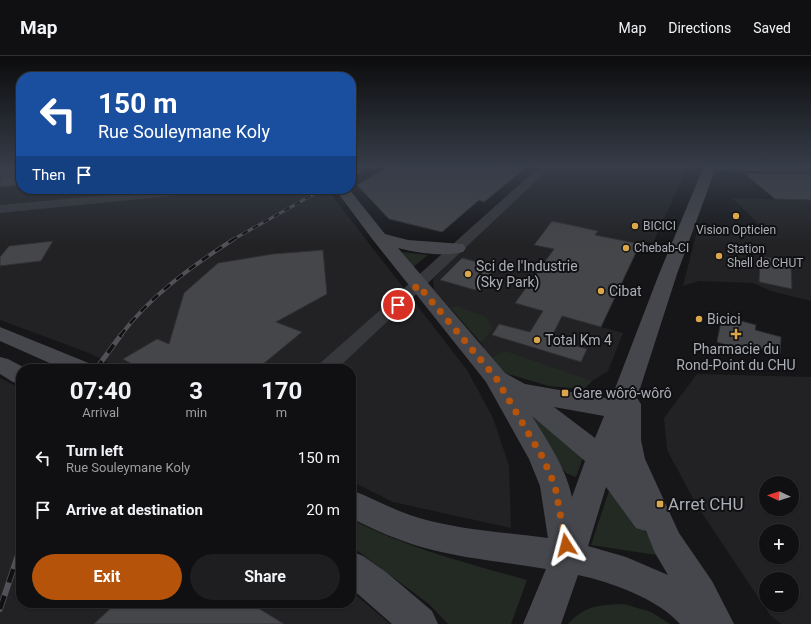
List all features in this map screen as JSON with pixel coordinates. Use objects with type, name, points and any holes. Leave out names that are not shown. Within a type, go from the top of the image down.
[{"type":"main road","points":[[542,624],[568,557],[600,458],[625,397],[668,274],[700,193]]},
{"type":"main road","points":[[346,194],[379,238],[418,285],[508,385],[600,458],[667,543],[699,593],[715,624]]},
{"type":"main road","points":[[379,238],[392,243],[405,245],[457,248]]},
{"type":"main road","points":[[0,333],[71,364]]},
{"type":"main road","points":[[0,364],[16,373]]},
{"type":"main road","points":[[508,385],[625,397]]},
{"type":"main road","points":[[508,385],[555,486],[568,557]]},
{"type":"main road","points":[[625,397],[627,440],[631,459],[667,543]]},
{"type":"main road","points":[[356,505],[425,534],[467,542],[568,557],[639,578],[683,602],[706,624]]},
{"type":"main road","points":[[356,571],[374,584],[418,624]]},
{"type":"street","points":[[331,364],[517,193]]},
{"type":"street","points":[[0,209],[122,194]]},
{"type":"shaded area","points":[[0,193],[16,193],[16,194],[331,194],[467,370],[493,418],[509,466],[511,528],[393,502],[356,484],[356,364],[111,364],[89,353],[0,320]]},
{"type":"shaded area","points":[[522,193],[676,193],[653,243],[641,241],[601,327],[623,333],[608,371],[592,381],[584,389],[549,386],[490,359],[481,343],[434,290],[433,279]]},
{"type":"shaded area","points":[[732,198],[811,200],[811,301],[771,291],[753,283],[699,281],[683,286],[698,227],[762,227]]},
{"type":"shaded area","points":[[402,252],[428,255],[413,267]]},
{"type":"shaded area","points":[[457,306],[486,317],[493,328],[481,343],[451,308]]},
{"type":"shaded area","points":[[505,351],[592,381],[584,389],[549,386],[498,371],[490,359]]},
{"type":"shaded area","points":[[697,374],[811,377],[811,624],[781,624],[770,615],[768,612],[799,612],[799,572],[759,572],[759,598],[696,504],[667,450],[664,418]]},
{"type":"shaded area","points":[[0,378],[16,386],[16,608],[356,608],[356,595],[390,624],[0,624]]},
{"type":"shaded area","points":[[520,407],[584,455],[576,477],[566,473],[515,410]]},
{"type":"shaded area","points":[[611,485],[663,556],[591,545]]},
{"type":"shaded area","points":[[356,522],[393,538],[437,554],[527,580],[511,624],[448,624],[429,604],[356,550]]},
{"type":"shaded area","points":[[624,604],[651,612],[670,624],[568,624],[581,613],[593,607]]},
{"type":"building","points":[[364,193],[496,193],[484,202],[479,200],[442,232],[389,219]]},
{"type":"building","points":[[767,193],[811,193],[811,200],[775,199]]},
{"type":"building","points":[[552,221],[598,231],[595,235],[640,244],[601,327],[562,316],[551,338],[587,349],[581,362],[492,335],[499,324],[530,332],[543,311],[515,303],[554,249],[534,245]]},
{"type":"building","points":[[53,241],[41,261],[0,266],[0,257],[9,246]]},
{"type":"building","points":[[323,250],[327,294],[276,322],[302,332],[263,364],[132,364],[123,359],[157,339],[169,344],[184,293],[218,263],[273,254]]},
{"type":"building","points":[[764,257],[791,262],[792,289],[759,282],[760,261],[764,262]]},
{"type":"building","name":"Sci de l'Industrie (Sky Park)","points":[[462,258],[496,267],[475,290],[440,280]]},
{"type":"building","points":[[722,316],[756,325],[755,330],[781,337],[780,354],[748,345],[747,351],[717,342]]},
{"type":"building","points":[[111,608],[258,608],[284,624],[94,624]]},
{"type":"railway","points":[[232,240],[314,194]]},
{"type":"railway","points":[[120,336],[145,307],[173,282],[234,239]]},
{"type":"railway","points":[[100,364],[121,335]]},
{"type":"railway","points":[[0,609],[16,561]]},
{"type":"place","name":"Vision Opticien","points":[[736,216]]},
{"type":"place","name":"BICICI","points":[[635,226]]},
{"type":"place","name":"Chebab-CI","points":[[626,248]]},
{"type":"place","name":"Station Shell de CHUT","points":[[719,256]]},
{"type":"place","name":"Sci de l'Industrie (Sky Park)","points":[[468,274]]},
{"type":"place","name":"Cibat","points":[[601,291]]},
{"type":"place","name":"Bicici","points":[[699,319]]},
{"type":"place","name":"Pharmacie du Rond-Point du CHU","points":[[736,334]]},
{"type":"place","name":"Total Km 4","points":[[537,340]]},
{"type":"place","name":"Gare wôrô-wôrô","points":[[565,393]]},
{"type":"place","name":"Arret CHU","points":[[660,504]]},
{"type":"route","points":[[398,305],[418,285],[496,378],[508,401],[543,458],[555,486],[566,545]]}]
